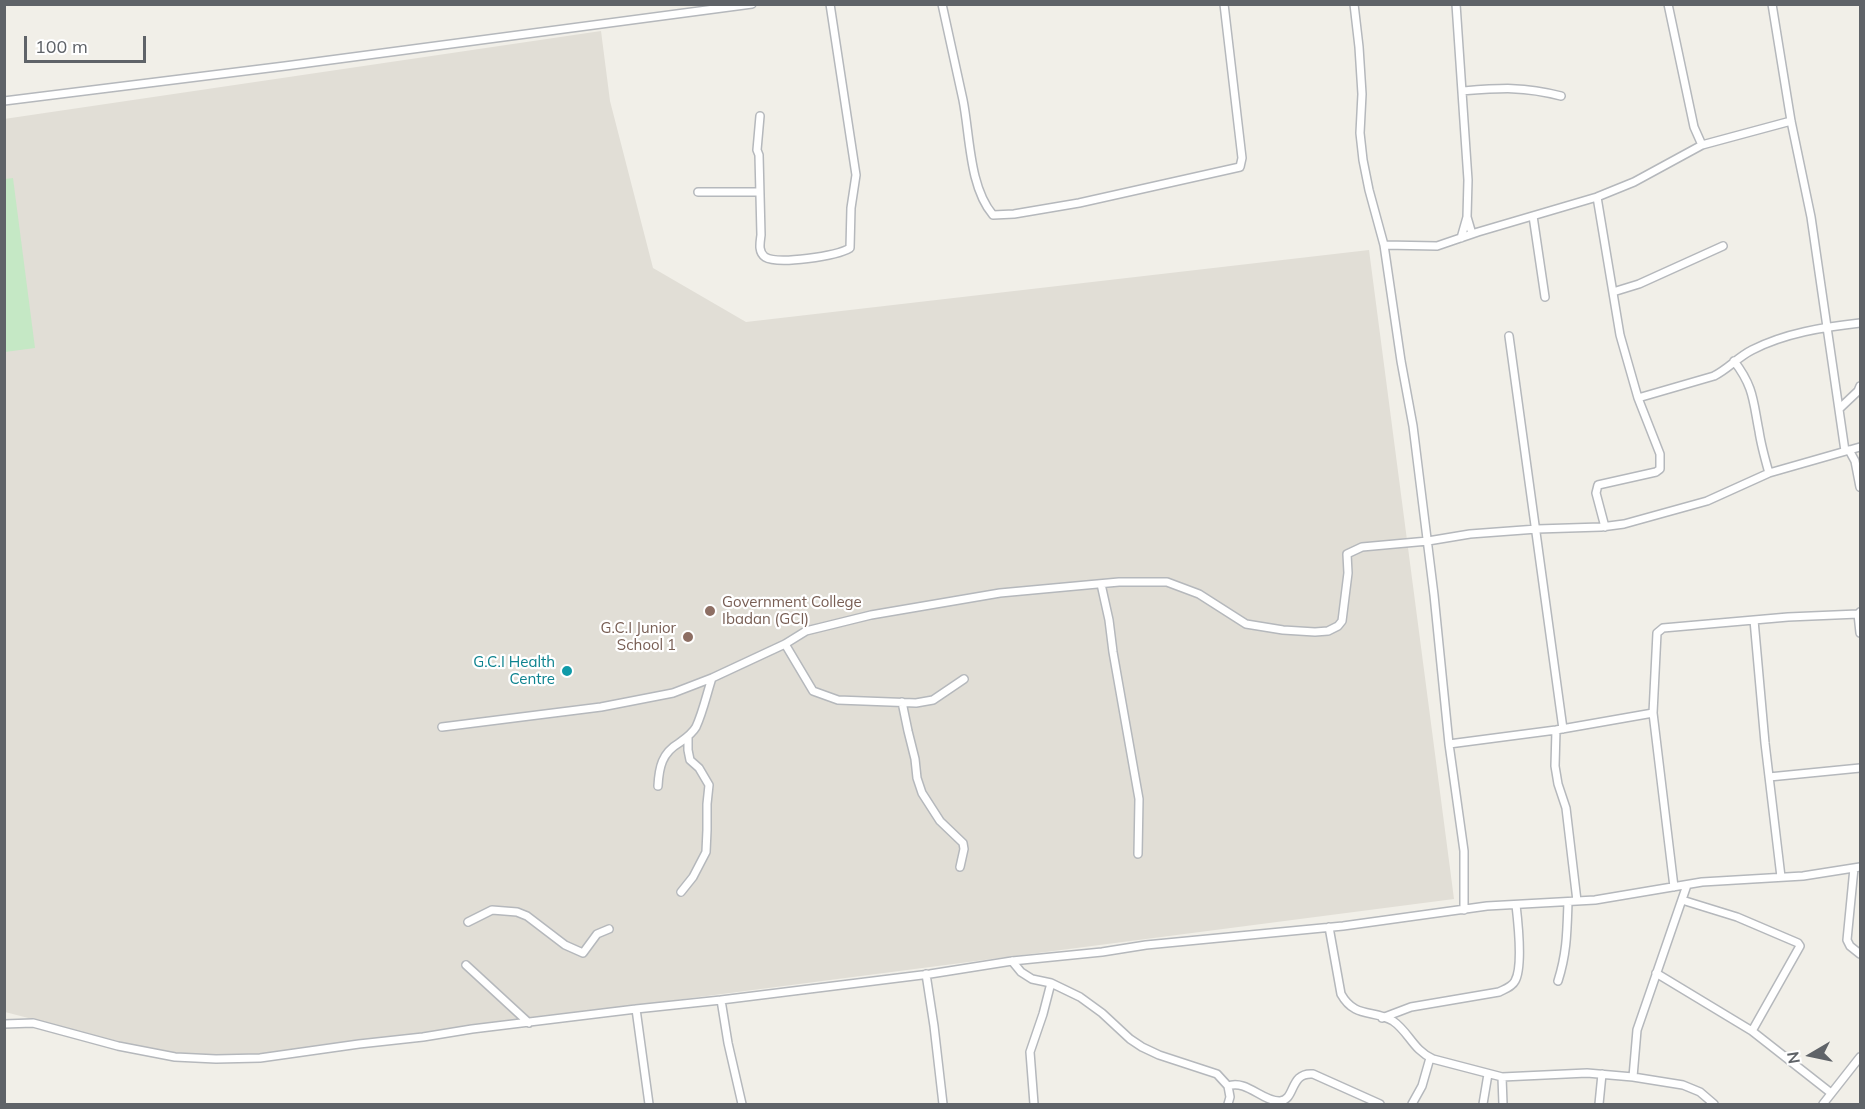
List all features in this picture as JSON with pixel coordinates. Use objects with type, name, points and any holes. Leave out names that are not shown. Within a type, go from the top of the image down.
[{"type":"street","points":[[4,101],[752,4]]},
{"type":"street","points":[[760,116],[757,150],[761,235],[759,248],[766,258],[800,259],[831,255],[850,248],[851,208],[856,175],[830,4]]},
{"type":"street","points":[[942,4],[976,177],[987,208],[993,215],[1014,214],[1079,203],[1240,167],[1242,158],[1224,4]]},
{"type":"street","points":[[1354,4],[1362,94],[1360,133],[1363,160],[1384,246],[1413,426],[1428,541],[1449,744],[1464,851],[1464,910]]},
{"type":"street","points":[[1456,4],[1468,180],[1467,217],[1461,238]]},
{"type":"street","points":[[1668,4],[1694,127],[1702,145]]},
{"type":"street","points":[[1772,4],[1791,121],[1811,217],[1839,409],[1847,451],[1855,461],[1860,487]]},
{"type":"street","points":[[1462,91],[1507,87],[1535,89],[1561,96]]},
{"type":"street","points":[[1384,246],[1437,246],[1597,197],[1634,182],[1702,145],[1791,121]]},
{"type":"street","points":[[698,192],[759,192]]},
{"type":"street","points":[[1597,197],[1620,335],[1638,398],[1660,454],[1661,465],[1656,472],[1598,485],[1596,493],[1605,527]]},
{"type":"street","points":[[1533,216],[1545,297]]},
{"type":"street","points":[[1467,217],[1472,234]]},
{"type":"street","points":[[1612,292],[1639,284],[1723,246]]},
{"type":"street","points":[[1638,398],[1714,376],[1723,372],[1750,350],[1783,337],[1860,323]]},
{"type":"street","points":[[1509,336],[1537,529],[1560,729],[1556,766],[1558,784],[1566,808],[1577,901]]},
{"type":"street","points":[[1734,361],[1754,395],[1759,435],[1769,472]]},
{"type":"street","points":[[1839,409],[1858,391],[1860,386]]},
{"type":"street","points":[[442,727],[600,707],[673,693],[785,645],[806,631],[871,615],[1000,593],[1101,584],[1167,582],[1199,594],[1246,624],[1283,630],[1328,631],[1342,621],[1348,573],[1347,554],[1362,547],[1428,541],[1470,534],[1624,524],[1707,501],[1769,472],[1860,447]]},
{"type":"street","points":[[1101,584],[1139,799],[1138,854]]},
{"type":"street","points":[[1674,887],[1653,713],[1657,633],[1662,628],[1859,613],[1860,633]]},
{"type":"street","points":[[1754,620],[1781,877]]},
{"type":"street","points":[[785,645],[813,691],[838,700],[916,703],[933,700],[964,679]]},
{"type":"street","points":[[658,786],[658,772],[663,756],[688,737],[695,728],[712,678]]},
{"type":"street","points":[[903,702],[917,778],[922,793],[940,821],[963,843],[960,867]]},
{"type":"street","points":[[1449,744],[1560,729],[1653,713]]},
{"type":"street","points":[[681,892],[693,877],[706,852],[707,830],[706,804],[709,785],[699,768],[690,760],[688,737]]},
{"type":"street","points":[[1769,777],[1860,768]]},
{"type":"street","points":[[4,1024],[33,1023],[118,1046],[175,1057],[260,1058],[472,1029],[721,1000],[1146,945],[1329,927],[1487,906],[1577,901],[1702,882],[1803,876],[1857,868],[1847,940],[1860,954]]},
{"type":"street","points":[[1634,1077],[1637,1030],[1687,885]]},
{"type":"street","points":[[1682,900],[1737,917],[1800,946],[1752,1031]]},
{"type":"street","points":[[1558,981],[1567,949],[1568,902]]},
{"type":"street","points":[[1382,1018],[1411,1007],[1499,992],[1510,987],[1516,981],[1520,950],[1516,904]]},
{"type":"street","points":[[468,922],[492,910],[517,912],[527,916],[565,945],[583,953],[597,934],[609,929]]},
{"type":"street","points":[[1329,927],[1341,994],[1346,1002],[1353,1008],[1392,1021],[1414,1046],[1430,1058],[1502,1077],[1587,1073],[1634,1077],[1683,1086],[1700,1092],[1714,1104]]},
{"type":"street","points":[[1012,961],[1021,972],[1032,979],[1051,983],[1080,997],[1142,1047],[1217,1074],[1228,1086],[1230,1098],[1228,1104]]},
{"type":"street","points":[[466,965],[529,1023]]},
{"type":"street","points":[[1656,973],[1752,1031],[1832,1093]]},
{"type":"street","points":[[926,974],[943,1104]]},
{"type":"street","points":[[1034,1104],[1030,1052],[1051,983]]},
{"type":"street","points":[[721,1000],[742,1104]]},
{"type":"street","points":[[636,1009],[649,1104]]},
{"type":"street","points":[[1823,1104],[1860,1057]]},
{"type":"street","points":[[1412,1104],[1422,1086],[1430,1058]]},
{"type":"street","points":[[1228,1086],[1237,1084],[1275,1100],[1283,1101],[1287,1098],[1298,1077],[1313,1074],[1380,1104]]},
{"type":"street","points":[[1483,1104],[1488,1074]]},
{"type":"street","points":[[1599,1104],[1602,1074]]},
{"type":"street","points":[[1502,1077],[1503,1104]]},
{"type":"shaded area","name":"Government College Ibadan (GCI)","points":[[601,31],[610,101],[653,268],[746,322],[1369,250],[1454,899],[229,1058],[182,1054],[141,1047],[5,1012],[4,119]]},
{"type":"green space","points":[[13,178],[35,348],[5,352],[5,179]]},
{"type":"place","name":"Government College Ibadan (GCI)","points":[[710,611]]},
{"type":"place","name":"G.C.I Junior School 1","points":[[688,637]]},
{"type":"place","name":"G.C.I Health Centre","points":[[567,671]]}]
